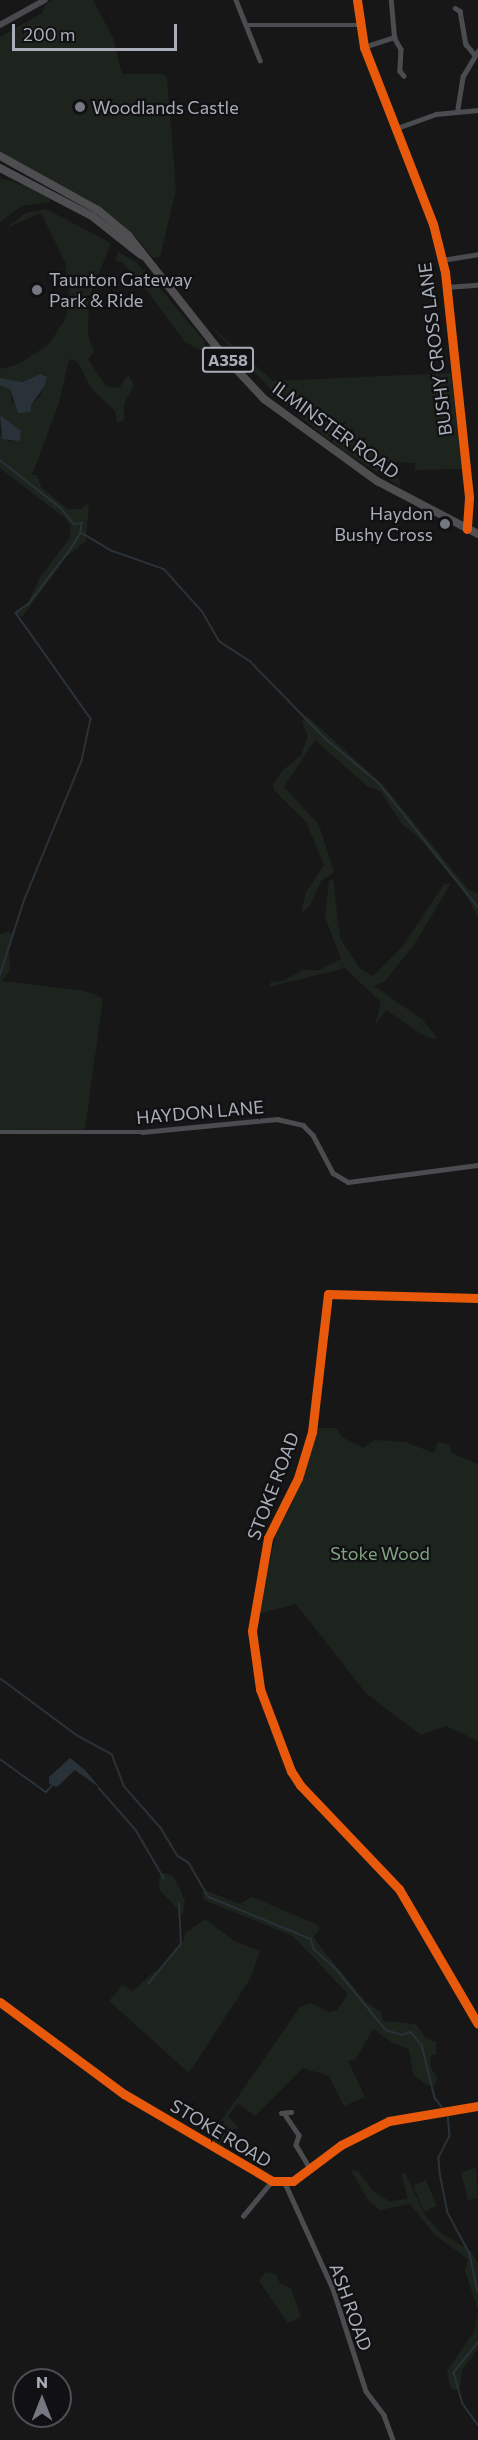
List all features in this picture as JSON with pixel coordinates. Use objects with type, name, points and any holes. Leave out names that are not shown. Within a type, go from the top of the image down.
[{"type":"highway","name":"ILMINSTER ROAD","points":[[0,156],[98,210],[128,235],[222,354],[264,399],[377,482],[478,534]]},
{"type":"highway","name":"ILMINSTER ROAD","points":[[0,168],[92,216],[154,266]]},
{"type":"street","points":[[0,25],[45,0]]},
{"type":"street","points":[[236,0],[249,26],[260,60]]},
{"type":"street","name":"BUSHY CROSS LANE","points":[[357,0],[364,47],[384,106],[397,128],[434,224],[442,260],[469,498],[467,529]]},
{"type":"street","points":[[391,0],[394,37],[401,49],[400,71],[404,76]]},
{"type":"street","points":[[456,112],[463,76],[476,52],[466,44],[459,8]]},
{"type":"street","points":[[249,26],[359,25]]},
{"type":"street","points":[[364,47],[394,37]]},
{"type":"street","points":[[394,74],[400,71]]},
{"type":"street","points":[[397,128],[419,118],[478,110]]},
{"type":"street","points":[[442,260],[478,254]]},
{"type":"street","points":[[446,287],[478,285]]},
{"type":"street","name":"HAYDON LANE","points":[[0,1132],[142,1132],[277,1119],[303,1125],[313,1135],[333,1173],[348,1182],[478,1165]]},
{"type":"street","name":"STOKE ROAD","points":[[478,1298],[328,1294],[312,1432],[290,1496],[271,1529],[252,1631],[260,1689],[291,1771],[300,1785],[399,1889],[478,2024]]},
{"type":"street","name":"STOKE ROAD","points":[[0,2002],[124,2094],[272,2181],[285,2182],[310,2170],[341,2145],[389,2121],[478,2106]]},
{"type":"street","points":[[291,2112],[284,2114],[300,2135],[296,2145],[310,2170]]},
{"type":"street","points":[[243,2216],[272,2181]]},
{"type":"street","name":"ASH ROAD","points":[[285,2182],[333,2289],[366,2391],[384,2415],[393,2440]]},
{"type":"green space","points":[[53,0],[93,0],[113,38],[122,74],[161,74],[167,77],[176,190],[160,257],[153,258],[135,236],[89,201],[0,152],[0,37],[42,13],[45,5]]},
{"type":"green space","points":[[0,178],[20,184],[50,199],[49,202],[22,206],[0,222]]},
{"type":"green space","points":[[46,209],[111,243],[89,298],[88,335],[94,352],[88,359],[106,386],[119,388],[128,375],[134,385],[124,404],[124,420],[117,423],[115,411],[92,389],[77,361],[69,359],[59,403],[32,475],[37,475],[41,487],[67,509],[81,509],[89,502],[86,541],[66,557],[22,617],[15,612],[27,605],[40,577],[69,539],[71,527],[66,519],[0,468],[0,434],[10,442],[22,434],[0,415],[0,385],[10,389],[12,402],[31,405],[40,396],[47,377],[44,374],[21,382],[0,378],[0,369],[19,364],[48,345],[65,320],[70,301],[65,262],[41,213],[4,229],[26,213]]},
{"type":"green space","points":[[118,252],[136,262],[165,294],[204,341],[207,353],[185,342],[122,262],[115,261]]},
{"type":"green space","points":[[206,322],[273,381],[451,373],[462,469],[415,470],[415,463],[372,461],[399,479],[401,487],[345,452],[287,406]]},
{"type":"green space","points":[[307,716],[383,785],[468,889],[478,894],[478,918],[466,895],[421,840],[402,824],[380,791],[367,786],[315,740],[284,787],[319,825],[334,872],[321,881],[310,906],[301,913],[306,892],[324,865],[306,822],[274,790],[273,785],[282,771],[301,755],[308,736],[302,722]]},
{"type":"green space","points":[[333,879],[340,938],[360,969],[373,976],[402,947],[444,884],[451,883],[414,945],[385,981],[374,986],[423,1020],[438,1039],[426,1037],[386,1010],[375,1025],[381,1002],[345,968],[269,987],[271,982],[283,981],[303,970],[319,970],[341,959],[325,917],[329,881]]},
{"type":"green space","points":[[8,932],[13,934],[9,950],[10,970],[2,981],[85,991],[103,998],[85,1129],[0,1130],[0,934]]},
{"type":"green space","name":"Stoke Wood","points":[[316,1428],[336,1428],[342,1437],[363,1448],[375,1440],[405,1442],[434,1453],[438,1442],[449,1444],[452,1453],[478,1464],[478,1741],[446,1726],[421,1735],[389,1711],[365,1692],[296,1604],[257,1614],[278,1525],[290,1509]]},
{"type":"green space","points":[[164,1873],[173,1876],[179,1886],[185,1901],[183,1915],[159,1889],[160,1875]]},
{"type":"green space","points":[[207,1891],[240,1904],[252,1897],[316,1924],[320,1928],[314,1937],[318,1944],[366,2002],[381,2012],[383,2021],[416,2024],[426,2038],[436,2042],[436,2054],[430,2056],[431,2068],[437,2077],[435,2086],[427,2085],[413,2074],[409,2049],[393,2043],[373,2029],[355,2060],[348,2061],[365,2097],[344,2106],[329,2076],[303,2068],[255,2116],[238,2103],[228,2116],[238,2127],[222,2149],[208,2140],[300,2007],[310,2003],[329,2012],[337,2010],[348,1994],[293,1936],[204,1900],[202,1892]]},
{"type":"green space","points":[[205,1919],[234,1941],[260,1951],[250,1979],[189,2073],[109,2001],[122,1985],[133,1991],[155,1971],[158,1973],[184,1941],[185,1933]]},
{"type":"green space","points":[[476,2168],[478,2198],[468,2200],[461,2172]]},
{"type":"green space","points":[[350,2169],[359,2172],[373,2191],[389,2201],[408,2199],[401,2173],[405,2173],[426,2217],[442,2234],[470,2250],[478,2263],[478,2310],[465,2271],[468,2259],[435,2235],[410,2204],[380,2210],[369,2201]]},
{"type":"green space","points":[[426,2180],[437,2206],[424,2211],[413,2185]]},
{"type":"green space","points":[[265,2272],[276,2274],[280,2283],[291,2288],[301,2317],[288,2323],[259,2281]]},
{"type":"green space","points":[[478,2310],[478,2349],[462,2370],[460,2387],[455,2391],[450,2387],[447,2371],[475,2330]]},
{"type":"shaded area","points":[[41,374],[47,377],[44,387],[31,405],[31,412],[18,413],[10,389],[0,385],[0,378],[22,382]]},
{"type":"shaded area","points":[[0,415],[21,431],[20,441],[2,439]]},
{"type":"shaded area","points":[[70,1758],[85,1770],[100,1788],[75,1770],[57,1787],[49,1784],[49,1777]]},
{"type":"waterway","points":[[0,460],[61,508],[74,524],[82,523],[81,533],[69,552],[29,604],[16,613],[91,719],[82,761],[25,899],[0,976]]},
{"type":"waterway","points":[[82,533],[110,550],[164,569],[202,611],[219,641],[251,662],[326,739],[378,782],[478,907]]},
{"type":"waterway","points":[[0,1678],[78,1736],[112,1754],[124,1786],[161,1828],[178,1856],[189,1863],[209,1897],[311,1939],[314,1949],[337,1970],[386,2030],[402,2035],[411,2032],[422,2045],[435,2098],[442,2107]]},
{"type":"waterway","points":[[0,1759],[46,1792],[52,1786]]},
{"type":"waterway","points":[[99,1788],[136,1830],[164,1878]]},
{"type":"waterway","points":[[148,1984],[181,1944],[179,1904]]},
{"type":"waterway","points":[[448,2114],[450,2136],[439,2158],[440,2173],[448,2213],[470,2254],[478,2291]]},
{"type":"waterway","points":[[478,2343],[454,2373],[463,2404],[478,2425]]},
{"type":"cycle path","points":[[357,0],[364,47],[433,224],[445,272],[469,498],[467,529]]},
{"type":"cycle path","points":[[478,1298],[328,1294],[312,1432],[298,1478],[268,1538],[252,1631],[260,1689],[291,1771],[300,1785],[399,1889],[478,2024]]},
{"type":"cycle path","points":[[0,2002],[124,2094],[272,2181],[293,2181],[341,2145],[389,2121],[478,2106]]},
{"type":"place","name":"Woodlands Castle","points":[[80,107]]},
{"type":"place","name":"Taunton Gateway Park & Ride","points":[[37,290]]},
{"type":"place","name":"Haydon Bushy Cross","points":[[445,524]]}]
